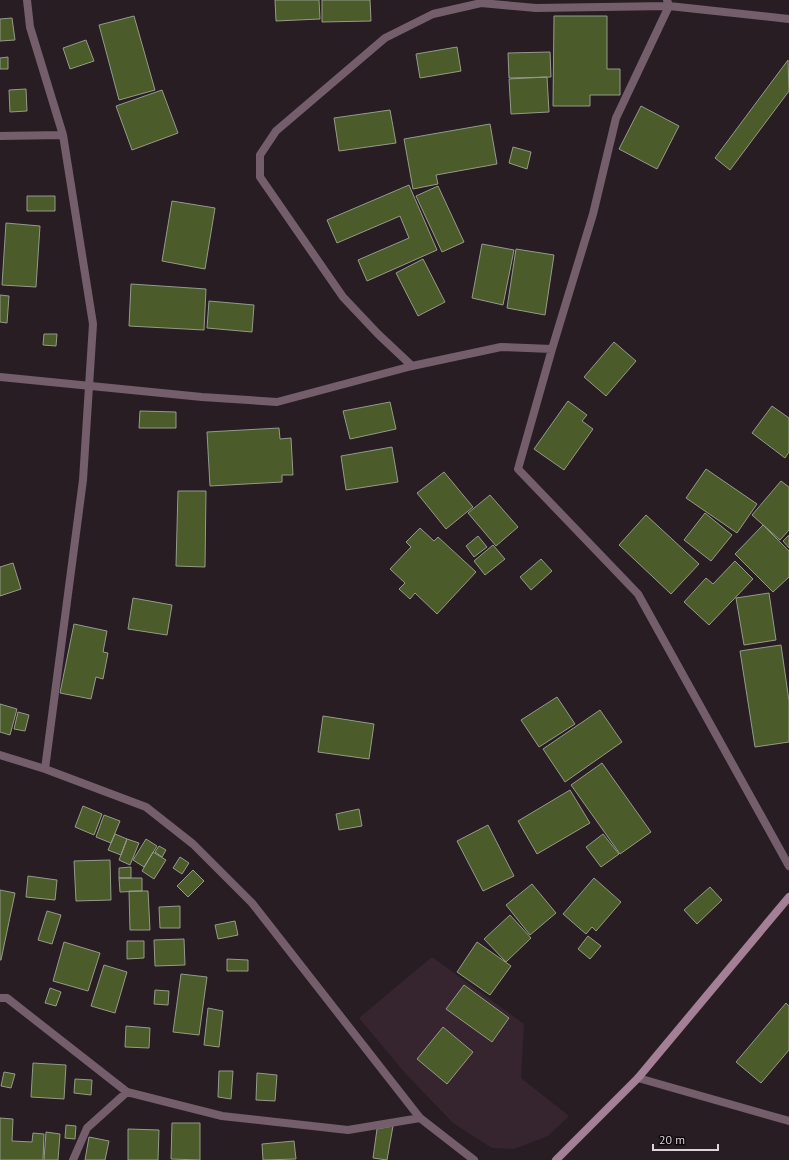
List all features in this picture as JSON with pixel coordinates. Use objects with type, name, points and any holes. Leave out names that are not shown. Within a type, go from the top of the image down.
[{"type":"street","points":[[27,0],[30,27],[63,135],[94,324],[83,480],[45,769]]},
{"type":"street","points":[[412,366],[378,334],[343,297],[260,177],[260,155],[276,131],[385,38],[433,14],[481,3],[536,8],[668,3],[789,19]]},
{"type":"street","points":[[668,3],[616,118],[593,214],[552,349],[518,469],[638,594],[789,866]]},
{"type":"street","points":[[0,136],[63,135]]},
{"type":"street","points":[[0,377],[202,397],[277,402],[412,366],[501,347],[552,349]]},
{"type":"street","points":[[0,755],[45,769],[146,807],[193,844],[252,903],[420,1118],[474,1160]]},
{"type":"street","points":[[556,1160],[638,1078],[789,897]]},
{"type":"street","points":[[0,998],[7,998],[127,1092],[222,1116],[348,1130],[420,1118]]},
{"type":"street","points":[[638,1078],[789,1121]]},
{"type":"street","points":[[73,1160],[87,1128],[127,1092]]},
{"type":"shaded area","points":[[432,957],[524,1024],[521,1078],[569,1116],[548,1136],[514,1149],[492,1148],[453,1123],[405,1073],[359,1018]]},
{"type":"building","points":[[275,0],[319,0],[320,19],[276,21]]},
{"type":"building","points":[[322,0],[370,0],[371,21],[322,22]]},
{"type":"building","points":[[134,16],[155,90],[119,100],[99,25]]},
{"type":"building","points":[[554,16],[607,16],[607,69],[620,69],[620,95],[590,95],[590,106],[553,106]]},
{"type":"building","points":[[12,18],[15,40],[0,41],[0,19]]},
{"type":"building","points":[[86,40],[94,61],[70,69],[63,48]]},
{"type":"building","points":[[457,47],[461,71],[420,78],[416,54]]},
{"type":"building","points":[[550,52],[551,77],[509,78],[508,53]]},
{"type":"building","points":[[8,57],[8,69],[0,69],[0,58]]},
{"type":"building","points":[[788,60],[789,91],[730,170],[715,158]]},
{"type":"building","points":[[547,77],[549,112],[511,114],[509,79]]},
{"type":"building","points":[[26,89],[27,111],[10,112],[9,90]]},
{"type":"building","points":[[162,90],[178,133],[132,150],[116,106]]},
{"type":"building","points":[[641,106],[679,126],[657,169],[619,149]]},
{"type":"building","points":[[390,110],[396,143],[339,151],[334,118]]},
{"type":"building","points":[[490,124],[497,164],[436,175],[438,184],[413,189],[404,139]]},
{"type":"building","points":[[513,147],[531,152],[527,169],[509,163]]},
{"type":"building","points":[[409,185],[437,250],[367,281],[358,260],[409,238],[400,216],[337,243],[327,220]]},
{"type":"building","points":[[438,186],[464,242],[442,252],[416,196]]},
{"type":"building","points":[[27,196],[55,196],[55,211],[27,211]]},
{"type":"building","points":[[172,201],[215,208],[205,269],[162,261]]},
{"type":"building","points":[[6,223],[40,226],[36,287],[2,285]]},
{"type":"building","points":[[482,244],[514,250],[503,305],[472,298]]},
{"type":"building","points":[[516,249],[554,255],[545,315],[507,308]]},
{"type":"building","points":[[423,259],[445,302],[418,316],[396,273]]},
{"type":"building","points":[[131,284],[206,289],[204,330],[129,326]]},
{"type":"building","points":[[0,295],[9,296],[7,323],[0,322]]},
{"type":"building","points":[[209,301],[254,305],[252,332],[207,328]]},
{"type":"building","points":[[44,334],[57,334],[56,346],[43,345]]},
{"type":"building","points":[[614,342],[636,361],[606,396],[584,377]]},
{"type":"building","points":[[568,401],[587,415],[582,421],[593,429],[564,470],[534,449]]},
{"type":"building","points":[[390,402],[396,429],[350,439],[343,411]]},
{"type":"building","points":[[772,406],[789,418],[789,452],[785,458],[752,433]]},
{"type":"building","points":[[140,411],[176,412],[176,428],[139,428]]},
{"type":"building","points":[[279,428],[280,439],[291,438],[293,475],[282,475],[282,482],[210,486],[207,432]]},
{"type":"building","points":[[392,447],[398,482],[346,490],[341,456]]},
{"type":"building","points":[[706,469],[757,504],[737,533],[686,498]]},
{"type":"building","points":[[444,472],[473,507],[446,529],[417,493]]},
{"type":"building","points":[[781,481],[789,487],[789,530],[780,540],[752,515]]},
{"type":"building","points":[[178,491],[206,491],[205,567],[176,566]]},
{"type":"building","points":[[490,495],[518,527],[496,546],[468,513]]},
{"type":"building","points":[[705,513],[732,535],[711,561],[684,540]]},
{"type":"building","points":[[646,515],[699,564],[671,594],[619,545]]},
{"type":"building","points":[[763,525],[789,551],[789,577],[773,592],[735,554]]},
{"type":"building","points":[[420,528],[434,541],[438,537],[476,572],[437,614],[415,593],[410,599],[399,589],[405,583],[390,569],[411,547],[406,542]]},
{"type":"building","points":[[789,535],[789,548],[783,541]]},
{"type":"building","points":[[478,536],[487,547],[474,557],[466,546]]},
{"type":"building","points":[[493,545],[505,559],[485,575],[474,561]]},
{"type":"building","points":[[541,559],[552,571],[531,590],[520,577]]},
{"type":"building","points":[[735,561],[753,579],[709,625],[684,602],[706,578],[713,584]]},
{"type":"building","points":[[13,563],[21,589],[0,596],[0,567]]},
{"type":"building","points":[[769,593],[776,640],[744,645],[736,598]]},
{"type":"building","points":[[133,598],[172,605],[167,635],[128,629]]},
{"type":"building","points":[[74,624],[107,631],[103,652],[108,653],[103,679],[96,677],[91,699],[60,693]]},
{"type":"building","points":[[781,645],[789,701],[789,742],[755,747],[740,651]]},
{"type":"building","points":[[557,697],[575,724],[539,747],[521,720]]},
{"type":"building","points":[[0,704],[17,709],[10,735],[0,732]]},
{"type":"building","points":[[600,710],[622,742],[565,782],[543,749]]},
{"type":"building","points":[[18,712],[29,715],[25,731],[14,729]]},
{"type":"building","points":[[323,716],[374,724],[369,759],[318,752]]},
{"type":"building","points":[[602,763],[651,832],[620,854],[571,785]]},
{"type":"building","points":[[570,790],[590,823],[537,854],[518,821]]},
{"type":"building","points":[[83,806],[102,814],[94,835],[75,827]]},
{"type":"building","points":[[359,809],[362,826],[339,830],[336,814]]},
{"type":"building","points":[[104,815],[120,821],[111,843],[96,837]]},
{"type":"building","points":[[488,825],[514,876],[483,891],[457,841]]},
{"type":"building","points":[[115,834],[127,839],[121,855],[108,850]]},
{"type":"building","points":[[603,834],[619,854],[601,867],[586,847]]},
{"type":"building","points":[[127,839],[139,843],[130,865],[119,860]]},
{"type":"building","points":[[146,839],[157,846],[144,867],[133,860]]},
{"type":"building","points":[[159,846],[166,850],[162,857],[155,852]]},
{"type":"building","points":[[153,852],[166,860],[154,879],[142,871]]},
{"type":"building","points":[[180,857],[189,863],[182,874],[173,868]]},
{"type":"building","points":[[110,860],[111,900],[76,901],[74,861]]},
{"type":"building","points":[[131,867],[131,878],[119,878],[119,868]]},
{"type":"building","points":[[193,870],[204,881],[188,897],[177,886]]},
{"type":"building","points":[[28,876],[57,880],[55,900],[26,897]]},
{"type":"building","points":[[119,878],[142,878],[142,891],[120,892]]},
{"type":"building","points":[[594,878],[621,902],[596,931],[592,927],[586,934],[563,914]]},
{"type":"building","points":[[532,884],[556,913],[530,935],[506,905]]},
{"type":"building","points":[[710,887],[722,900],[697,924],[684,910]]},
{"type":"building","points":[[0,890],[15,893],[1,960],[0,960]]},
{"type":"building","points":[[129,891],[148,891],[150,930],[130,930]]},
{"type":"building","points":[[180,906],[180,928],[160,928],[159,907]]},
{"type":"building","points":[[47,911],[61,915],[52,944],[38,940]]},
{"type":"building","points":[[510,915],[531,938],[506,962],[484,939]]},
{"type":"building","points":[[235,921],[238,935],[218,939],[215,925]]},
{"type":"building","points":[[588,936],[601,946],[590,959],[578,949]]},
{"type":"building","points":[[184,939],[185,965],[155,966],[154,940]]},
{"type":"building","points":[[127,941],[144,941],[144,958],[127,959]]},
{"type":"building","points":[[64,942],[100,953],[88,991],[53,981]]},
{"type":"building","points":[[477,942],[511,966],[490,995],[457,972]]},
{"type":"building","points":[[227,959],[248,960],[248,971],[227,971]]},
{"type":"building","points":[[104,965],[127,972],[115,1013],[91,1006]]},
{"type":"building","points":[[181,974],[207,977],[199,1035],[173,1032]]},
{"type":"building","points":[[464,985],[509,1018],[492,1042],[446,1009]]},
{"type":"building","points":[[50,988],[61,992],[56,1006],[45,1003]]},
{"type":"building","points":[[155,990],[169,991],[168,1005],[154,1004]]},
{"type":"building","points":[[786,1003],[789,1006],[789,1050],[761,1083],[736,1062]]},
{"type":"building","points":[[208,1008],[223,1011],[219,1047],[204,1045]]},
{"type":"building","points":[[126,1026],[150,1028],[149,1048],[125,1047]]},
{"type":"building","points":[[443,1027],[473,1052],[447,1084],[417,1059]]},
{"type":"building","points":[[33,1063],[66,1065],[64,1099],[31,1097]]},
{"type":"building","points":[[219,1071],[233,1071],[231,1099],[218,1097]]},
{"type":"building","points":[[4,1072],[15,1074],[11,1088],[1,1086]]},
{"type":"building","points":[[257,1073],[277,1075],[275,1101],[256,1100]]},
{"type":"building","points":[[75,1079],[92,1080],[91,1095],[74,1093]]},
{"type":"building","points":[[0,1118],[13,1119],[12,1141],[32,1142],[33,1133],[44,1134],[43,1160],[0,1160]]},
{"type":"building","points":[[172,1123],[200,1123],[200,1160],[171,1159]]},
{"type":"building","points":[[66,1125],[76,1126],[75,1139],[65,1138]]},
{"type":"building","points":[[393,1126],[387,1160],[373,1158],[377,1129]]},
{"type":"building","points":[[128,1129],[159,1130],[158,1160],[128,1160]]},
{"type":"building","points":[[46,1132],[60,1134],[58,1160],[44,1160]]},
{"type":"building","points":[[89,1137],[109,1141],[105,1160],[85,1160]]},
{"type":"building","points":[[294,1141],[296,1159],[263,1160],[262,1144]]}]
